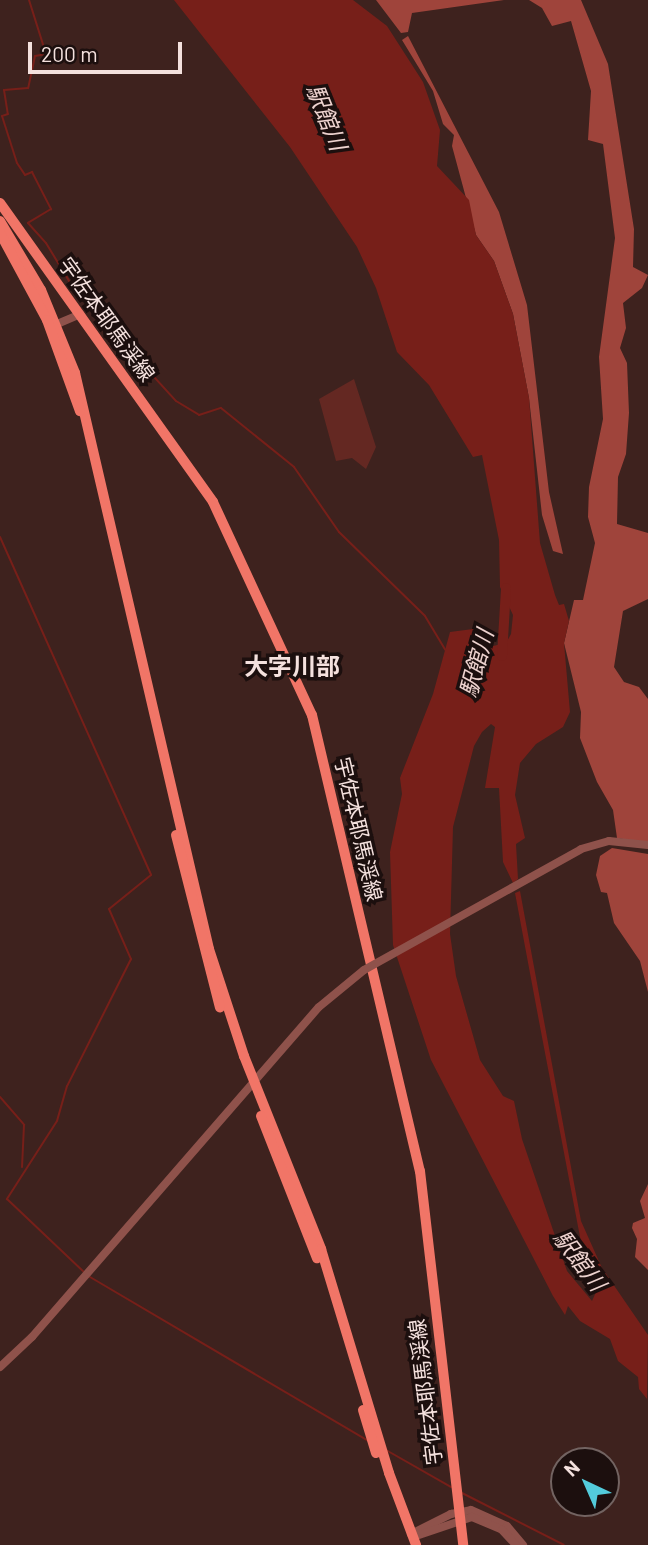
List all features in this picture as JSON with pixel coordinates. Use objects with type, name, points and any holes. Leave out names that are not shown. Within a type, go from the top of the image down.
[{"type":"main road","name":"宇佐本耶馬渓線","points":[[0,203],[216,506],[312,715],[420,1171],[463,1545]]},
{"type":"main road","name":"宇佐本耶馬渓線","points":[[0,221],[54,325],[90,424],[209,949],[252,1085],[320,1266],[381,1468],[410,1545]]},
{"type":"main road","name":"宇佐本耶馬渓線","points":[[0,233],[54,325]]},
{"type":"main road","name":"宇佐本耶馬渓線","points":[[252,1085],[325,1261],[382,1448],[416,1545]]},
{"type":"street","points":[[54,325],[80,314]]},
{"type":"street","points":[[0,1367],[26,1344],[326,999],[364,970],[581,849],[609,841],[648,845]]},
{"type":"street","points":[[411,1534],[416,1536],[475,1510],[502,1522],[523,1545]]},
{"type":"street","points":[[460,1515],[481,1520],[505,1532],[516,1545]]},
{"type":"shaded area","points":[[376,0],[504,0],[412,13],[408,32],[401,33]]},
{"type":"shaded area","points":[[529,0],[581,0],[608,64],[634,229],[633,267],[648,275],[642,288],[623,303],[626,328],[620,348],[627,363],[629,413],[626,454],[618,477],[617,524],[648,533],[648,599],[623,611],[614,667],[624,682],[639,687],[648,699],[648,843],[617,838],[613,810],[597,782],[580,738],[581,712],[564,643],[574,600],[583,600],[595,543],[588,517],[589,487],[603,419],[599,357],[615,238],[603,144],[588,140],[591,91],[571,21],[552,26],[542,8]]},
{"type":"shaded area","points":[[408,36],[499,212],[527,305],[549,492],[563,554],[553,551],[542,515],[529,398],[513,314],[494,261],[476,235],[452,146],[454,135],[443,124],[433,91],[402,40]]},
{"type":"shaded area","points":[[354,379],[376,447],[366,469],[352,458],[336,461],[319,399]]},
{"type":"shaded area","points":[[612,848],[648,854],[648,992],[640,961],[614,923],[607,893],[601,892],[596,875],[600,856]]},
{"type":"shaded area","points":[[648,1184],[648,1270],[635,1257],[637,1239],[632,1228],[633,1223],[645,1218],[640,1201]]},
{"type":"water","points":[[174,0],[353,0],[387,26],[423,82],[440,130],[437,166],[469,200],[476,235],[494,261],[513,314],[529,398],[540,543],[555,595],[559,605],[564,604],[569,621],[564,643],[570,712],[563,727],[536,744],[520,763],[515,795],[525,838],[516,844],[518,879],[513,883],[503,862],[499,788],[485,788],[495,727],[491,724],[482,732],[474,746],[453,827],[450,934],[456,976],[480,1060],[503,1096],[514,1101],[522,1139],[567,1271],[592,1301],[596,1292],[588,1279],[538,1016],[515,893],[520,891],[581,1221],[602,1268],[648,1335],[647,1399],[639,1389],[638,1377],[618,1361],[610,1339],[580,1321],[568,1306],[565,1315],[553,1296],[431,1060],[393,945],[390,852],[402,794],[400,778],[433,694],[450,632],[473,629],[493,646],[506,643],[511,634],[513,615],[500,587],[499,540],[482,455],[473,457],[429,385],[397,352],[376,288],[357,247],[290,147]]},
{"type":"waterway","points":[[29,0],[46,54],[35,56],[28,88],[4,90],[8,114],[2,116],[17,163],[25,175],[32,172],[51,209],[28,223],[46,243],[74,289],[176,401],[199,415],[221,408],[294,467],[339,532],[425,616],[445,649]]},
{"type":"waterway","points":[[0,537],[151,875],[109,909],[131,959],[67,1086],[57,1121],[7,1199],[85,1273]]},
{"type":"waterway","name":"駅館川","points":[[502,656],[506,588]]},
{"type":"waterway","points":[[0,1097],[24,1125],[22,1167]]},
{"type":"waterway","points":[[90,1277],[368,1441]]},
{"type":"waterway","points":[[386,1450],[451,1487]]},
{"type":"waterway","points":[[462,1493],[564,1545]]},
{"type":"district","name":"大字川部","points":[[292,666]]}]
